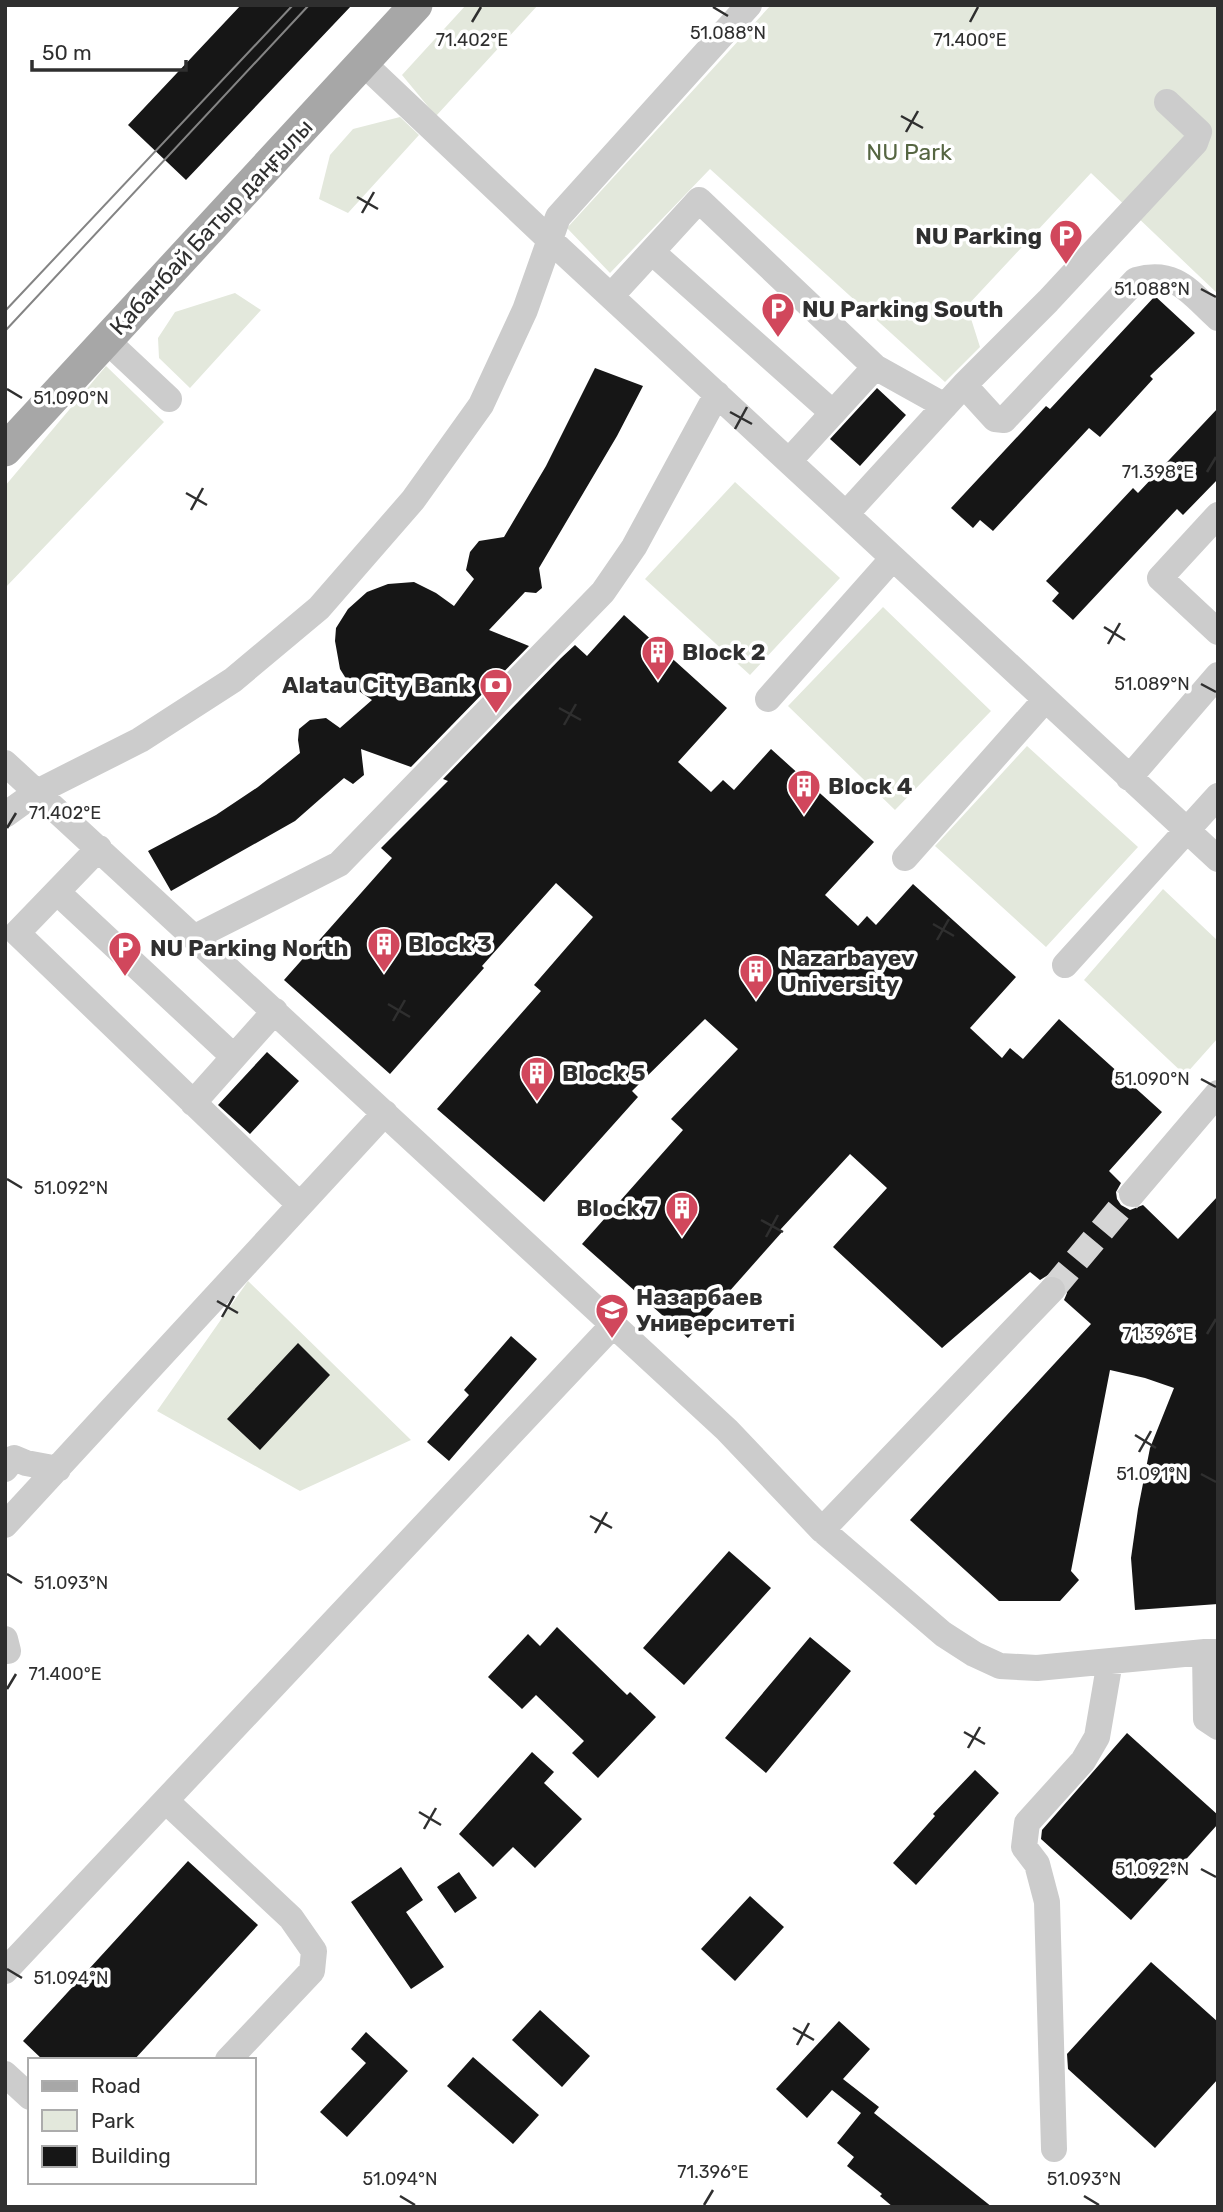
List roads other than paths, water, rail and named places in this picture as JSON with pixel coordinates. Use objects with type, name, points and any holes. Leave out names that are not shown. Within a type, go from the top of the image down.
[{"type":"main road","name":"Қабанбай Батыр даңғылы","points":[[5,450],[416,5]]},
{"type":"street","points":[[5,815],[37,792],[140,740],[233,680],[319,608],[413,500],[481,405],[525,310],[558,217],[749,5]]},
{"type":"street","points":[[363,62],[550,240],[1218,859]]},
{"type":"street","points":[[846,514],[964,385],[1048,301],[1195,143],[1199,132],[1167,102]]},
{"type":"street","points":[[611,296],[699,200],[875,367],[945,406]]},
{"type":"street","points":[[652,252],[833,413]]},
{"type":"street","points":[[964,385],[995,419],[1004,420],[1136,279],[1166,276],[1175,280],[1218,318]]},
{"type":"street","points":[[106,340],[169,399]]},
{"type":"street","points":[[789,461],[875,367]]},
{"type":"street","points":[[195,937],[339,864],[603,592],[634,547],[717,394]]},
{"type":"street","points":[[1218,515],[1160,578],[1218,632]]},
{"type":"street","points":[[768,699],[893,558]]},
{"type":"street","points":[[1129,778],[1218,675]]},
{"type":"street","points":[[905,858],[1045,700]]},
{"type":"street","points":[[5,763],[614,1324],[731,1434],[822,1530],[943,1634],[999,1666],[1037,1668],[1212,1652],[1206,1719],[1218,1727]]},
{"type":"street","points":[[1065,965],[1218,796]]},
{"type":"street","points":[[99,848],[17,933],[300,1205]]},
{"type":"street","points":[[57,892],[234,1057]]},
{"type":"street","points":[[193,1103],[275,1011]]},
{"type":"street","points":[[1132,1194],[1218,1093]]},
{"type":"street","points":[[5,1525],[385,1112]]},
{"type":"street","points":[[822,1530],[1052,1290]]},
{"type":"street","points":[[5,1971],[614,1324]]},
{"type":"street","points":[[5,1469],[14,1458],[26,1463],[58,1468]]},
{"type":"street","points":[[1054,2149],[1046,1902],[1037,1864],[1024,1847],[1025,1836],[1027,1823],[1083,1761],[1097,1737],[1110,1661]]},
{"type":"street","points":[[166,1801],[291,1918],[314,1951],[312,1971],[230,2058]]},
{"type":"street","points":[[5,2074],[28,2095]]},
{"type":"tunnel","points":[[1052,1290],[1132,1194]]},
{"type":"tram line","points":[[5,311],[293,5]]},
{"type":"tram line","points":[[5,331],[309,5]]},
{"type":"place","name":"NU Parking","points":[[1066,266]]},
{"type":"place","name":"NU Parking South","points":[[778,339]]},
{"type":"place","name":"Block 2","points":[[658,682]]},
{"type":"place","name":"Alatau City Bank","points":[[496,715]]},
{"type":"place","name":"Block 4","points":[[804,816]]},
{"type":"place","name":"Block 3","points":[[384,974]]},
{"type":"place","name":"NU Parking North","points":[[125,978]]},
{"type":"place","name":"Nazarbayev University","points":[[756,1001]]},
{"type":"place","name":"Block 5","points":[[537,1103]]},
{"type":"place","name":"Block 7","points":[[682,1238]]},
{"type":"place","name":"Назарбаев Университеті","points":[[612,1340]]},
{"type":"park label","name":"NU Park","points":[[909,152]]}]
